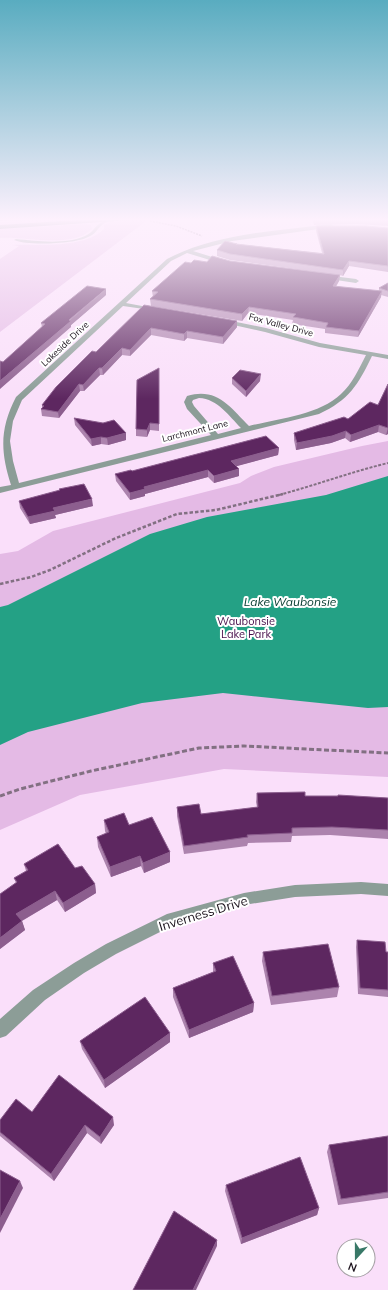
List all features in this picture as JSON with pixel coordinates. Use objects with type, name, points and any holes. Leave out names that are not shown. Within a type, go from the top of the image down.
[{"type":"street","name":"Lakeside Drive","points":[[16,486],[2,443],[2,433],[7,416],[19,399],[150,278]]},
{"type":"street","points":[[334,278],[356,281]]},
{"type":"street","points":[[121,304],[162,311]]},
{"type":"street","name":"Fox Valley Drive","points":[[215,320],[254,326],[319,345],[388,357]]},
{"type":"street","name":"Larchmont Lane","points":[[0,490],[310,413],[334,404],[351,389],[370,354]]},
{"type":"street","points":[[216,436],[190,407],[188,402],[190,398],[204,395],[214,398],[246,429]]},
{"type":"street","name":"Inverness Drive","points":[[0,1030],[39,995],[79,968],[111,949],[167,920],[244,899],[295,891],[361,888],[388,890]]},
{"type":"path","points":[[0,584],[31,577],[50,570],[116,538],[177,514],[216,510],[309,487],[351,472],[388,463]]},
{"type":"path","points":[[0,796],[20,789],[91,771],[199,748],[244,746],[388,754]]},
{"type":"green space","points":[[0,278],[71,278],[0,332]]},
{"type":"green space","name":"Lake Waubonsie","points":[[388,441],[388,777],[224,769],[80,795],[0,830],[0,554],[18,551],[53,531],[240,483],[251,476],[274,467]]},
{"type":"water","name":"Lake Waubonsie","points":[[388,476],[388,707],[368,708],[223,693],[142,703],[28,732],[0,745],[0,607],[8,605],[150,534],[207,517],[326,495]]},
{"type":"building","points":[[167,278],[338,278],[333,286],[382,291],[359,331],[326,327],[328,323],[293,317],[296,314],[249,307],[242,314],[150,299],[158,292],[152,291]]},
{"type":"building","points":[[388,283],[388,291],[379,288]]},
{"type":"building","points":[[87,286],[106,289],[69,320],[71,321],[0,381],[0,361],[3,362],[45,324],[41,323]]},
{"type":"building","points":[[144,305],[237,321],[223,337],[187,331],[184,334],[151,328],[130,350],[122,348],[102,368],[99,368],[83,385],[79,384],[58,412],[41,409],[44,406],[42,405],[56,387],[92,351],[96,352]]},
{"type":"building","points":[[159,368],[159,424],[150,423],[147,430],[136,429],[137,380]]},
{"type":"building","points":[[240,370],[261,374],[246,391],[232,378]]},
{"type":"building","points":[[388,384],[388,428],[379,425],[351,435],[346,431],[332,436],[297,443],[294,433],[344,417],[348,419],[370,402],[378,405]]},
{"type":"building","points":[[74,418],[103,423],[114,420],[126,433],[107,438],[101,437],[91,439]]},
{"type":"building","points":[[266,436],[279,448],[231,461],[239,469],[214,476],[208,470],[144,487],[145,489],[130,493],[115,474],[132,471]]},
{"type":"building","points":[[84,484],[92,499],[53,508],[55,511],[28,517],[19,501],[60,490],[59,489]]},
{"type":"building","points":[[305,792],[305,796],[338,795],[388,798],[388,830],[332,827],[292,828],[292,833],[247,835],[248,837],[184,846],[177,807],[199,804],[201,814],[258,807],[257,793]]},
{"type":"building","points":[[124,813],[129,825],[152,817],[170,852],[143,863],[140,856],[110,867],[97,837],[109,832],[104,820]]},
{"type":"building","points":[[58,844],[75,868],[82,866],[95,884],[63,903],[55,891],[16,914],[22,921],[0,938],[0,894],[17,882],[14,878],[28,870],[24,864]]},
{"type":"building","points":[[357,940],[385,942],[386,952],[388,952],[388,990],[360,988]]},
{"type":"building","points":[[328,944],[339,987],[272,996],[263,952]]},
{"type":"building","points":[[233,956],[254,1003],[189,1030],[173,988],[216,971],[213,963]]},
{"type":"building","points":[[145,997],[170,1033],[104,1080],[80,1041]]},
{"type":"building","points":[[59,1075],[113,1117],[100,1137],[85,1125],[51,1174],[0,1132],[0,1120],[16,1099],[32,1112]]},
{"type":"building","points":[[388,1136],[388,1192],[341,1199],[329,1145]]},
{"type":"building","points":[[300,1157],[319,1208],[242,1238],[226,1185]]},
{"type":"building","points":[[0,1170],[20,1181],[0,1219]]},
{"type":"building","points":[[174,1211],[217,1240],[193,1290],[133,1290]]},
{"type":"park label","name":"Waubonsie Lake Park","points":[[246,627]]}]
